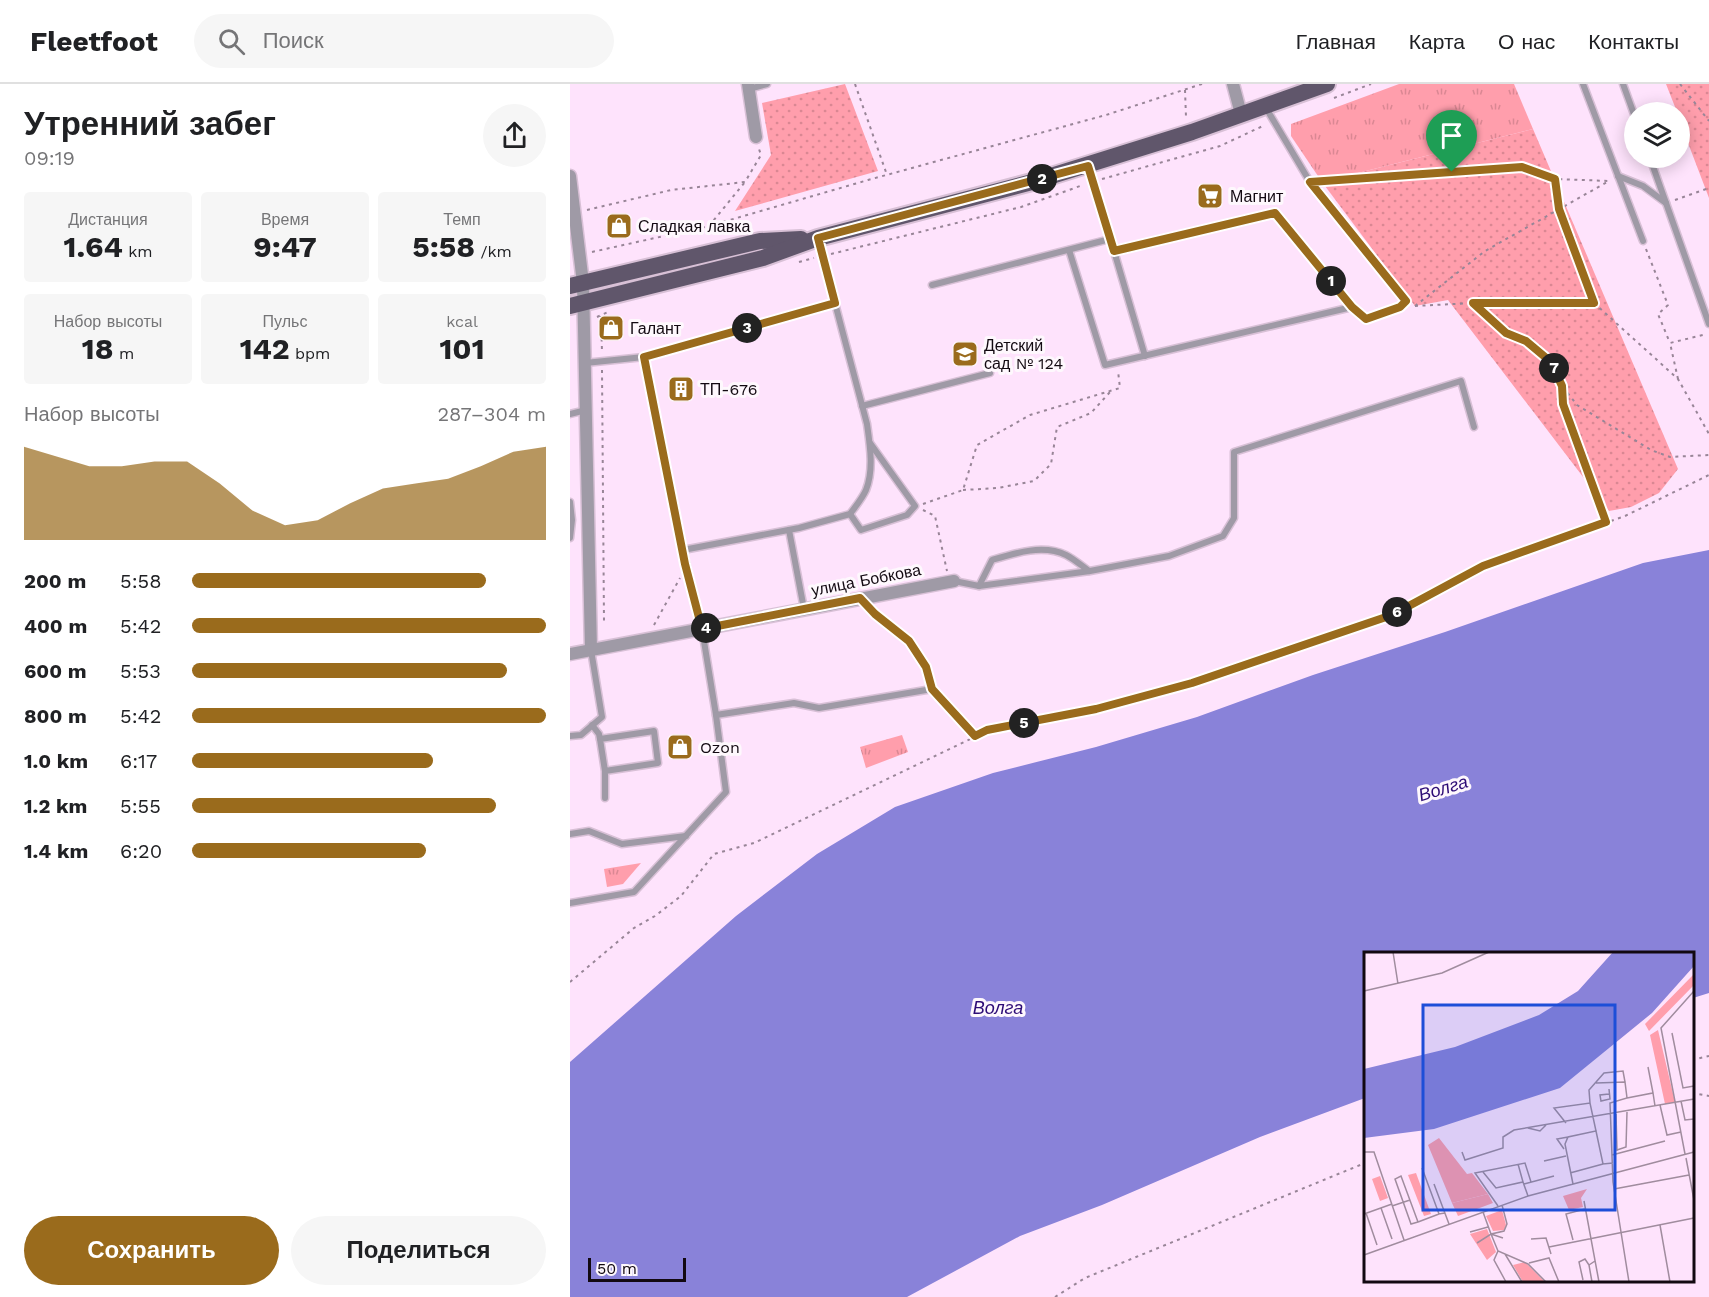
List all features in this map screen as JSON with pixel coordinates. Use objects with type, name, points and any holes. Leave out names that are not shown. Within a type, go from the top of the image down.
[{"type":"main road","points":[[577,305],[763,258],[818,238],[1088,166],[1327,84]]},
{"type":"main road","points":[[577,285],[760,241],[818,238]]},
{"type":"street","points":[[1233,84],[1241,114]]},
{"type":"street","points":[[748,86],[756,137]]},
{"type":"street","points":[[570,176],[577,305],[585,363],[597,649]]},
{"type":"street","name":"улица Бобкова","points":[[570,654],[952,581]]},
{"type":"lane","points":[[748,86],[768,84]]},
{"type":"lane","points":[[1583,84],[1642,241]]},
{"type":"lane","points":[[1623,84],[1630,102]]},
{"type":"lane","points":[[1114,251],[1275,213],[1352,307],[1366,319],[1400,307],[1406,301],[1310,182],[1265,106]]},
{"type":"lane","points":[[1088,166],[1144,356]]},
{"type":"lane","points":[[1654,168],[1709,324]]},
{"type":"lane","points":[[1618,176],[1642,186],[1666,203]]},
{"type":"lane","points":[[682,550],[789,530],[850,514],[865,491],[869,477],[870,442],[818,238]]},
{"type":"lane","points":[[932,285],[1110,239]]},
{"type":"lane","points":[[1068,250],[1106,365],[1352,307]]},
{"type":"lane","points":[[585,363],[644,357],[835,303]]},
{"type":"lane","points":[[570,903],[634,892],[726,792],[702,629],[682,550],[644,357]]},
{"type":"lane","points":[[862,406],[990,373]]},
{"type":"lane","name":"улица Бобкова","points":[[952,581],[979,586],[1090,571],[1169,556],[1223,536],[1234,518],[1234,452],[1461,381],[1474,427]]},
{"type":"lane","points":[[570,414],[587,410]]},
{"type":"lane","points":[[850,514],[861,530],[907,515],[915,506],[870,442]]},
{"type":"lane","points":[[570,502],[572,520],[570,538]]},
{"type":"lane","points":[[789,530],[804,609]]},
{"type":"lane","points":[[979,586],[992,560],[1043,549],[1065,554],[1090,571]]},
{"type":"lane","points":[[716,715],[794,702],[819,708],[932,689],[926,667],[909,641],[875,614],[860,598]]},
{"type":"lane","points":[[570,736],[581,735],[602,717],[597,649]]},
{"type":"lane","points":[[592,725],[599,734],[605,771],[605,798]]},
{"type":"lane","points":[[600,740],[654,731],[658,763],[605,771]]},
{"type":"lane","points":[[570,834],[589,831],[622,844],[686,836]]},
{"type":"path","points":[[855,84],[888,175]]},
{"type":"path","points":[[592,252],[709,226],[1106,115],[1202,84]]},
{"type":"path","points":[[1680,84],[1709,121]]},
{"type":"path","points":[[1185,90],[1186,117]]},
{"type":"path","points":[[709,226],[745,182],[761,155],[756,137]]},
{"type":"path","points":[[1310,182],[1522,167],[1555,179],[1610,181],[1485,251],[1415,306],[1473,303],[1594,303]]},
{"type":"path","points":[[1555,179],[1559,209],[1594,303],[1678,379]]},
{"type":"path","points":[[572,212],[594,209],[671,190],[745,182]]},
{"type":"path","points":[[1666,203],[1709,188]]},
{"type":"path","points":[[1642,241],[1668,304],[1658,314],[1670,343],[1678,379],[1709,434]]},
{"type":"path","points":[[1473,303],[1506,333],[1526,341],[1551,362],[1562,386],[1577,405],[1651,450],[1670,457],[1709,455]]},
{"type":"path","points":[[596,317],[601,316],[602,361],[597,649]]},
{"type":"path","points":[[1670,343],[1709,333]]},
{"type":"path","points":[[963,490],[977,444],[1030,415],[1120,388],[1117,362]]},
{"type":"path","points":[[1562,386],[1563,404],[1606,522]]},
{"type":"path","points":[[915,506],[963,490],[998,488],[1034,481],[1051,464],[1057,427],[1091,412],[1112,390]]},
{"type":"path","points":[[570,982],[634,928],[655,916],[681,896],[714,854],[754,843],[987,730],[1096,709],[1192,683],[1392,615],[1483,566],[1606,522],[1668,496],[1709,475]]},
{"type":"path","points":[[915,506],[935,516],[952,581]]},
{"type":"path","points":[[633,642],[651,629],[681,576],[685,564]]},
{"type":"path","points":[[932,689],[975,736]]},
{"type":"path","points":[[1694,1060],[1709,1056]]},
{"type":"path","points":[[1694,1093],[1709,1096]]},
{"type":"path","points":[[1055,1297],[1085,1278],[1364,1163]]},
{"type":"green space","points":[[845,84],[878,171],[735,211],[771,155],[762,103]]},
{"type":"green space","points":[[1399,84],[1514,84],[1533,129],[1322,182],[1291,136],[1291,124]]},
{"type":"green space","points":[[1666,84],[1709,84],[1709,198],[1690,148],[1690,102],[1673,102]]},
{"type":"green space","points":[[1533,129],[1678,469],[1659,493],[1631,507],[1609,511],[1448,300],[1415,306],[1322,182]]},
{"type":"green space","points":[[902,735],[908,752],[866,768],[860,747]]},
{"type":"green space","points":[[641,863],[623,884],[607,887],[604,869]]},
{"type":"water","name":"Волга","points":[[1709,550],[1709,993],[1694,998],[1694,952],[1364,952],[1364,1098],[1260,1137],[1102,1205],[1020,1236],[907,1297],[570,1297],[570,1062],[736,916],[817,854],[895,807],[993,773],[1096,747],[1197,717],[1313,675],[1643,563]]},
{"type":"place","name":"Магнит","points":[[1210,196]]},
{"type":"place","name":"Сладкая лавка","points":[[619,226]]},
{"type":"place","name":"Галант","points":[[611,328]]},
{"type":"place","name":"Детский сад № 124","points":[[965,354]]},
{"type":"place","name":"ТП-676","points":[[681,389]]},
{"type":"place","name":"Ozon","points":[[680,747]]},
{"type":"route","points":[[1088,166],[1114,251],[1275,213],[1352,307],[1366,319],[1400,307],[1406,301],[1310,182],[1452,172],[1522,167],[1555,179],[1559,209],[1594,303],[1473,303],[1506,333],[1526,341],[1551,362],[1562,386],[1563,404],[1606,522],[1483,566],[1392,615],[1192,683],[1096,709],[987,730],[975,736],[932,689],[926,667],[909,641],[875,614],[860,598],[702,629],[685,564],[644,357],[835,303],[818,238],[1088,166]]}]
